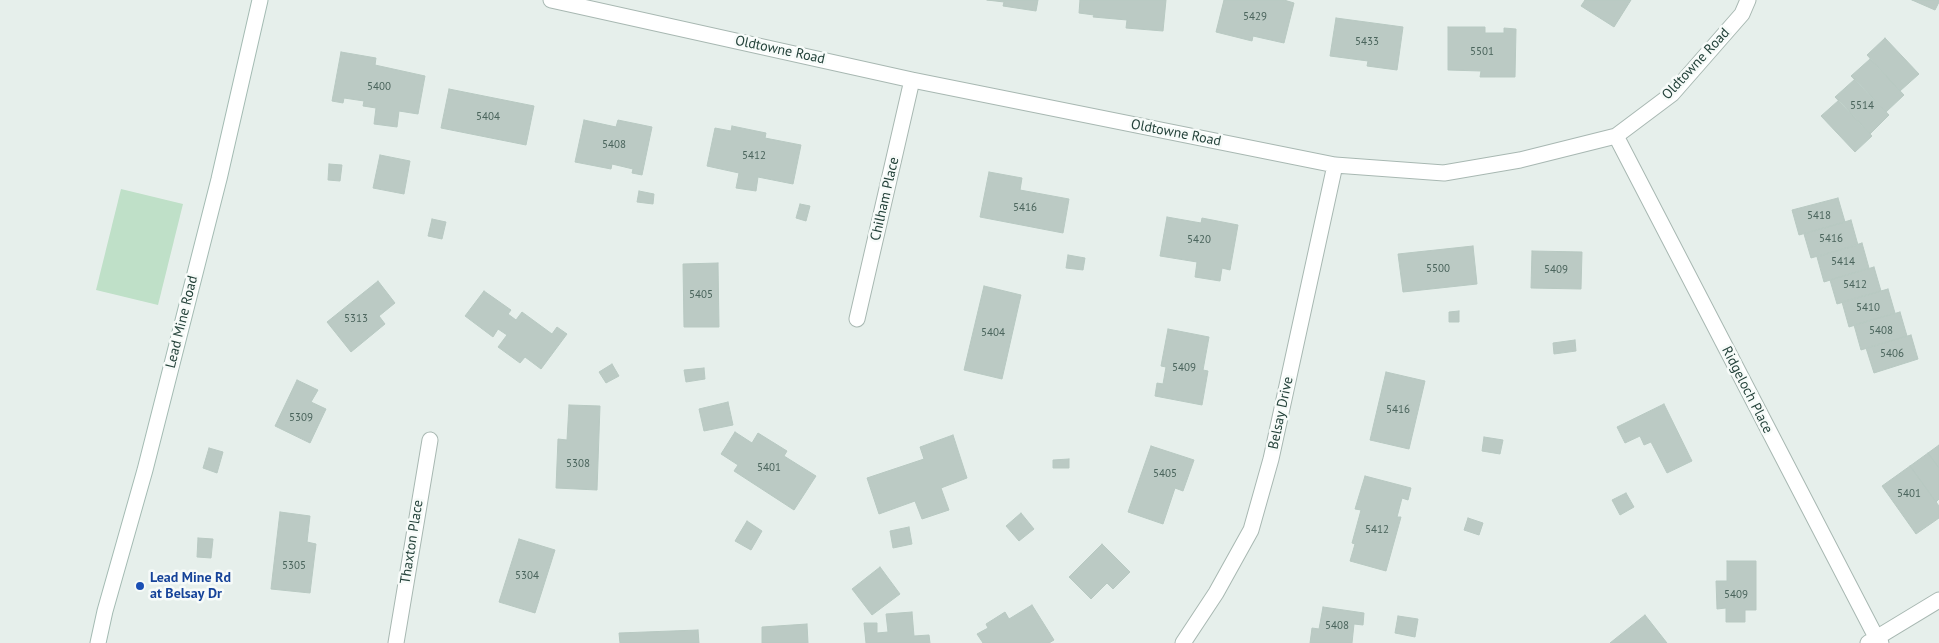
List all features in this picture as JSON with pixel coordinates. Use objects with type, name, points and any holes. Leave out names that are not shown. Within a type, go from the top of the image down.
[{"type":"street","name":"Lead Mine Road","points":[[98,643],[104,611],[145,470],[219,179],[260,0]]},
{"type":"street","name":"Oldtowne Road","points":[[551,0],[912,80],[1335,165],[1444,173],[1520,160],[1616,136],[1672,94],[1742,14],[1748,0]]},
{"type":"street","name":"Chilham Place","points":[[857,319],[912,80]]},
{"type":"street","name":"Ridgeloch Place","points":[[1616,136],[1875,641]]},
{"type":"street","name":"Belsay Drive","points":[[1183,643],[1216,593],[1251,530],[1271,459],[1335,165]]},
{"type":"street","name":"Thaxton Place","points":[[396,643],[430,440]]},
{"type":"street","points":[[1875,641],[1939,600]]},
{"type":"green space","points":[[121,189],[183,204],[158,305],[96,290]]},
{"type":"building","points":[[987,0],[1038,0],[1036,11],[1003,6],[1004,2]]},
{"type":"building","points":[[1080,0],[1166,0],[1163,31],[1126,28],[1127,20],[1093,17],[1094,15],[1079,13]]},
{"type":"building","points":[[1224,0],[1284,0],[1294,3],[1284,43],[1253,36],[1252,41],[1216,32]]},
{"type":"building","points":[[1585,0],[1631,0],[1614,27],[1581,6]]},
{"type":"building","points":[[1912,0],[1939,0],[1939,2],[1935,10]]},
{"type":"building","points":[[1336,18],[1403,27],[1397,70],[1367,66],[1368,61],[1330,56]]},
{"type":"building","points":[[1448,27],[1485,27],[1485,33],[1504,33],[1504,28],[1516,29],[1515,77],[1480,77],[1481,71],[1448,70]]},
{"type":"building","points":[[1885,38],[1919,74],[1900,91],[1867,55]]},
{"type":"building","points":[[341,52],[376,58],[375,65],[425,76],[418,114],[399,111],[397,127],[374,124],[376,108],[363,106],[364,101],[344,98],[343,103],[332,101]]},
{"type":"building","points":[[1870,59],[1904,95],[1886,112],[1851,76]]},
{"type":"building","points":[[1855,79],[1889,115],[1870,134],[1835,97]]},
{"type":"building","points":[[449,89],[534,106],[526,145],[441,128]]},
{"type":"building","points":[[1839,100],[1872,136],[1855,152],[1821,116]]},
{"type":"building","points":[[584,120],[616,127],[618,120],[652,127],[642,175],[632,173],[633,169],[612,164],[611,169],[575,162]]},
{"type":"building","points":[[732,126],[766,133],[765,138],[801,145],[793,184],[758,177],[756,191],[736,188],[739,173],[707,166],[715,128],[731,131]]},
{"type":"building","points":[[380,155],[410,161],[404,194],[373,188]]},
{"type":"building","points":[[329,164],[342,165],[340,181],[328,180]]},
{"type":"building","points":[[989,172],[1022,178],[1020,190],[1069,199],[1063,233],[980,217]]},
{"type":"building","points":[[639,191],[654,194],[653,204],[637,202]]},
{"type":"building","points":[[1838,198],[1845,222],[1799,235],[1792,210]]},
{"type":"building","points":[[800,204],[810,206],[806,221],[796,218]]},
{"type":"building","points":[[1167,217],[1201,223],[1202,218],[1238,225],[1230,270],[1222,268],[1220,281],[1195,277],[1197,262],[1160,256]]},
{"type":"building","points":[[432,219],[446,222],[442,239],[428,236]]},
{"type":"building","points":[[1851,220],[1858,245],[1811,258],[1804,234]]},
{"type":"building","points":[[1862,243],[1869,268],[1824,282],[1817,257]]},
{"type":"building","points":[[1473,246],[1477,284],[1403,292],[1398,254]]},
{"type":"building","points":[[1532,251],[1582,252],[1581,289],[1531,288]]},
{"type":"building","points":[[1068,255],[1085,258],[1083,270],[1066,268]]},
{"type":"building","points":[[718,263],[719,327],[684,327],[683,264]]},
{"type":"building","points":[[1874,267],[1881,291],[1837,304],[1830,280]]},
{"type":"building","points":[[378,281],[395,303],[379,316],[385,324],[351,352],[327,322]]},
{"type":"building","points":[[984,286],[1021,295],[1002,379],[964,370]]},
{"type":"building","points":[[1888,289],[1895,313],[1849,327],[1842,302]]},
{"type":"building","points":[[484,291],[511,310],[508,314],[516,320],[522,312],[552,334],[557,327],[567,334],[541,369],[525,357],[520,363],[498,347],[507,335],[498,329],[493,337],[465,316]]},
{"type":"building","points":[[1459,311],[1459,322],[1449,322],[1449,312]]},
{"type":"building","points":[[1900,312],[1907,336],[1861,350],[1854,325]]},
{"type":"building","points":[[1168,329],[1209,337],[1203,370],[1208,371],[1202,405],[1155,396],[1157,383],[1163,384],[1166,367],[1161,366]]},
{"type":"building","points":[[1911,335],[1918,359],[1874,373],[1866,348]]},
{"type":"building","points":[[1575,340],[1576,351],[1554,354],[1553,343]]},
{"type":"building","points":[[612,364],[619,376],[606,383],[599,372]]},
{"type":"building","points":[[704,368],[705,379],[686,382],[684,370]]},
{"type":"building","points":[[1386,372],[1425,381],[1409,449],[1370,440]]},
{"type":"building","points":[[297,380],[318,390],[311,402],[326,409],[310,443],[275,426]]},
{"type":"building","points":[[728,402],[733,425],[704,431],[699,409]]},
{"type":"building","points":[[1664,404],[1692,461],[1667,473],[1651,442],[1644,445],[1640,436],[1625,443],[1617,427]]},
{"type":"building","points":[[569,405],[600,406],[597,490],[556,488],[558,439],[567,440]]},
{"type":"building","points":[[735,432],[752,443],[758,433],[787,451],[784,456],[816,476],[794,510],[734,471],[738,465],[721,454]]},
{"type":"building","points":[[953,435],[967,478],[941,488],[949,510],[922,519],[915,501],[879,514],[867,478],[924,459],[920,447]]},
{"type":"building","points":[[1484,437],[1503,440],[1500,454],[1482,451]]},
{"type":"building","points":[[1939,445],[1939,468],[1928,453]]},
{"type":"building","points":[[1151,446],[1194,460],[1183,491],[1175,488],[1163,524],[1128,512]]},
{"type":"building","points":[[209,448],[223,452],[217,473],[203,468]]},
{"type":"building","points":[[1928,453],[1939,468],[1939,499],[1936,502],[1910,466]]},
{"type":"building","points":[[1069,459],[1069,468],[1053,468],[1053,460]]},
{"type":"building","points":[[1910,466],[1939,506],[1939,518],[1916,534],[1882,486]]},
{"type":"building","points":[[1365,476],[1411,488],[1408,500],[1402,498],[1397,517],[1401,517],[1386,571],[1350,561],[1355,544],[1352,543],[1361,510],[1355,509]]},
{"type":"building","points":[[1626,493],[1634,507],[1620,515],[1612,500]]},
{"type":"building","points":[[280,512],[310,516],[307,542],[316,544],[310,593],[271,589]]},
{"type":"building","points":[[1021,513],[1034,529],[1019,541],[1006,526]]},
{"type":"building","points":[[1468,518],[1483,523],[1479,535],[1464,530]]},
{"type":"building","points":[[747,521],[762,531],[751,550],[735,541]]},
{"type":"building","points":[[909,527],[912,544],[893,548],[890,531]]},
{"type":"building","points":[[198,538],[213,539],[211,558],[197,557]]},
{"type":"building","points":[[519,539],[555,550],[535,613],[499,602]]},
{"type":"building","points":[[1102,544],[1130,572],[1113,589],[1107,583],[1091,599],[1069,577]]},
{"type":"building","points":[[1727,561],[1756,561],[1756,610],[1745,610],[1745,622],[1726,622],[1726,608],[1717,609],[1716,581],[1727,581]]},
{"type":"building","points":[[880,567],[900,594],[872,615],[852,589]]},
{"type":"building","points":[[1032,605],[1054,640],[1049,643],[983,643],[977,634],[988,628],[986,624],[1005,612],[1009,619]]},
{"type":"building","points":[[1323,607],[1364,613],[1363,625],[1354,624],[1352,643],[1310,643],[1312,628],[1319,629]]},
{"type":"building","points":[[912,612],[914,636],[929,635],[930,643],[866,643],[864,623],[877,623],[877,633],[888,632],[886,614]]},
{"type":"building","points":[[1645,615],[1667,643],[1610,643]]},
{"type":"building","points":[[1398,616],[1418,619],[1415,637],[1395,633]]},
{"type":"building","points":[[807,624],[808,643],[762,643],[762,627]]},
{"type":"building","points":[[698,630],[699,643],[620,643],[619,633]]},
{"type":"place","name":"Lead Mine Rd at Belsay Dr","points":[[140,586]]}]
